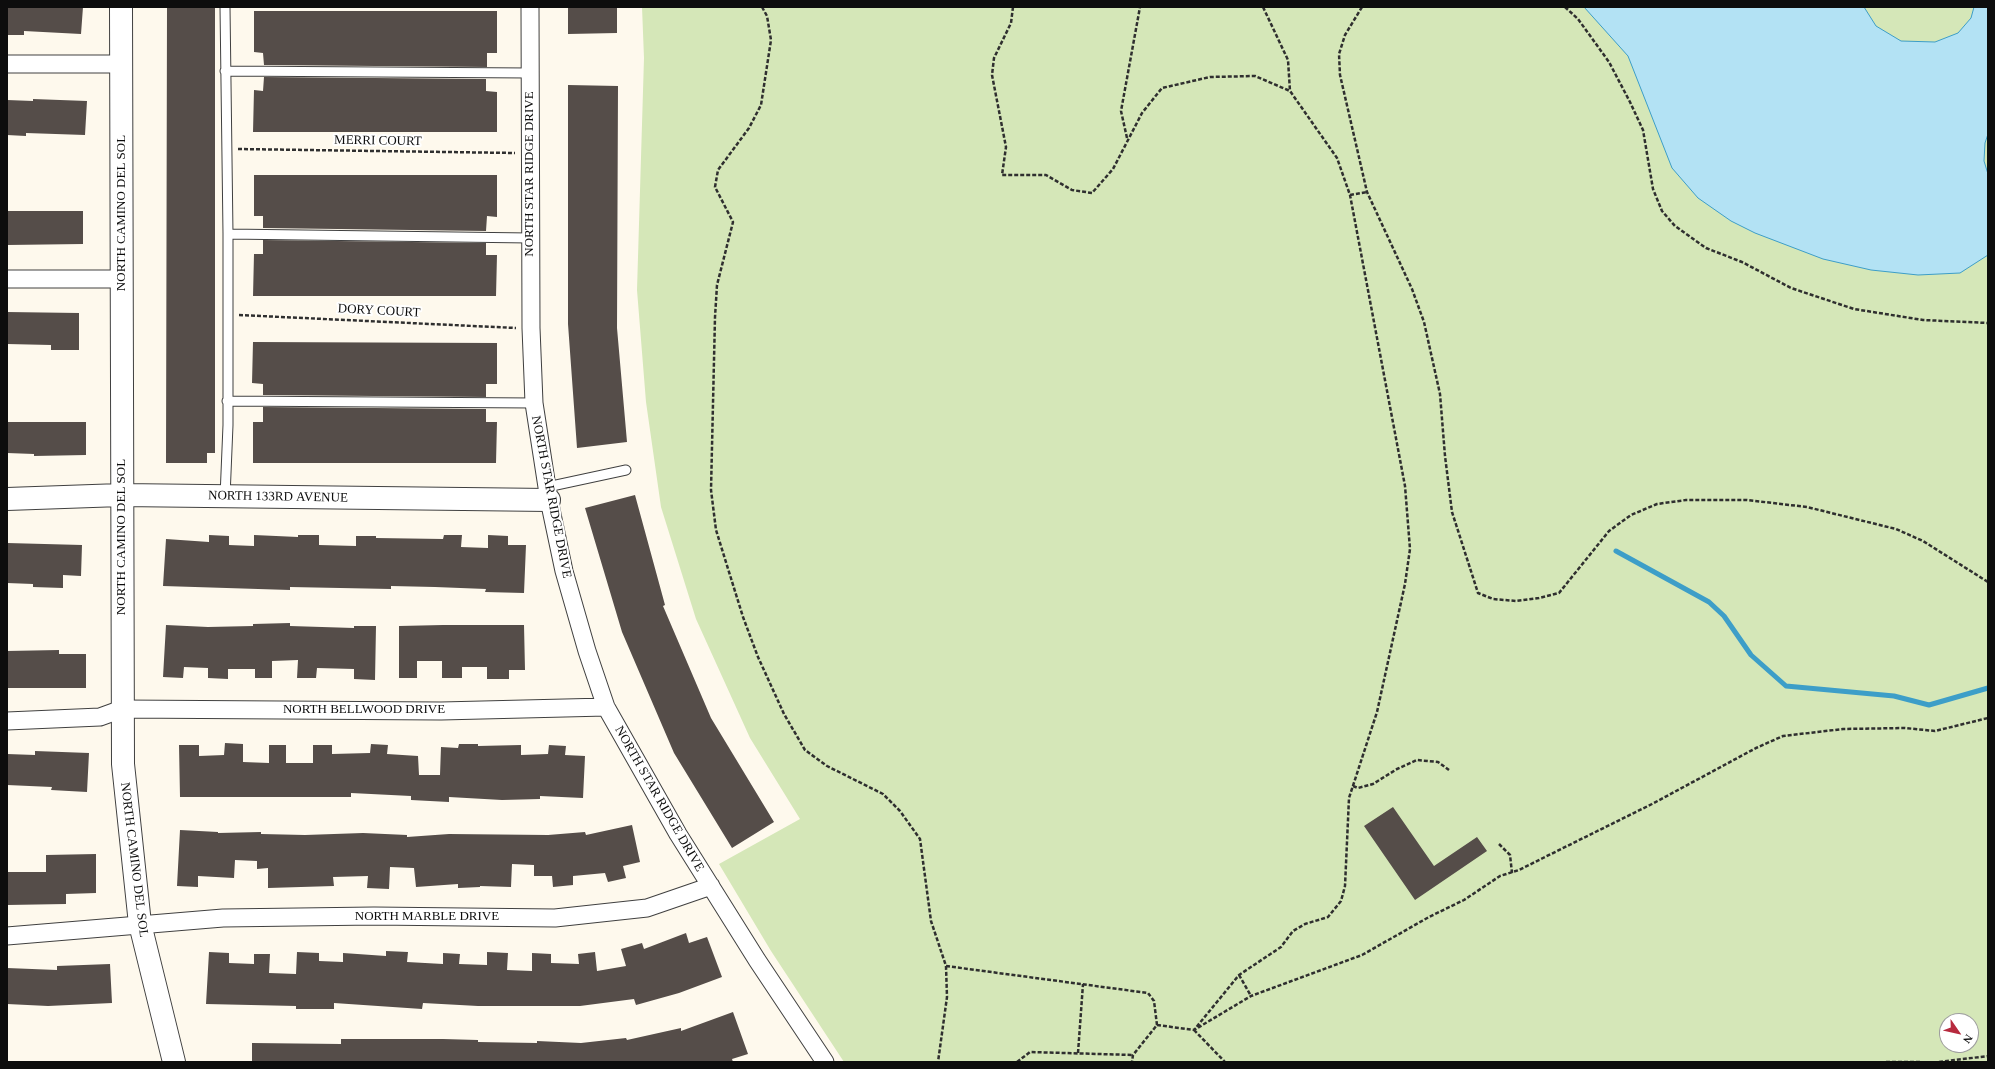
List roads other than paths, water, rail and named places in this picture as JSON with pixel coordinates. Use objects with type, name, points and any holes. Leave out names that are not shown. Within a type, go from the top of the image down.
[{"type":"street","name":"NORTH CAMINO DEL SOL","points":[[121,7],[122,710],[124,779],[140,924],[174,1062]]},
{"type":"street","name":"NORTH STAR RIDGE DRIVE","points":[[530,7],[530,238],[534,403],[548,494],[564,570],[587,651],[606,707],[678,834],[757,960],[823,1061]]},
{"type":"street","points":[[7,64],[121,64]]},
{"type":"street","points":[[7,279],[122,279]]},
{"type":"street","name":"NORTH 133RD AVENUE","points":[[7,499],[122,495],[225,497],[548,494]]},
{"type":"street","name":"NORTH BELLWOOD DRIVE","points":[[7,721],[100,717],[122,710],[441,711],[606,707]]},
{"type":"street","name":"NORTH MARBLE DRIVE","points":[[7,936],[223,918],[374,916],[555,918],[647,908],[711,886]]},
{"type":"lane","points":[[225,7],[228,234],[225,497]]},
{"type":"lane","points":[[225,71],[529,73]]},
{"type":"lane","points":[[228,234],[530,238]]},
{"type":"lane","points":[[227,401],[534,403]]},
{"type":"lane","points":[[548,494],[626,470]]},
{"type":"water","points":[[1584,7],[1864,7],[1876,26],[1901,41],[1935,42],[1958,33],[1971,18],[1974,7],[1988,7],[1988,134],[1985,143],[1984,161],[1988,174],[1988,255],[1960,273],[1918,275],[1871,270],[1823,259],[1755,233],[1731,221],[1698,198],[1672,168],[1628,56]]},
{"type":"waterway","points":[[1616,551],[1709,602],[1724,616],[1751,655],[1786,686],[1894,696],[1929,705],[1988,688]]}]
